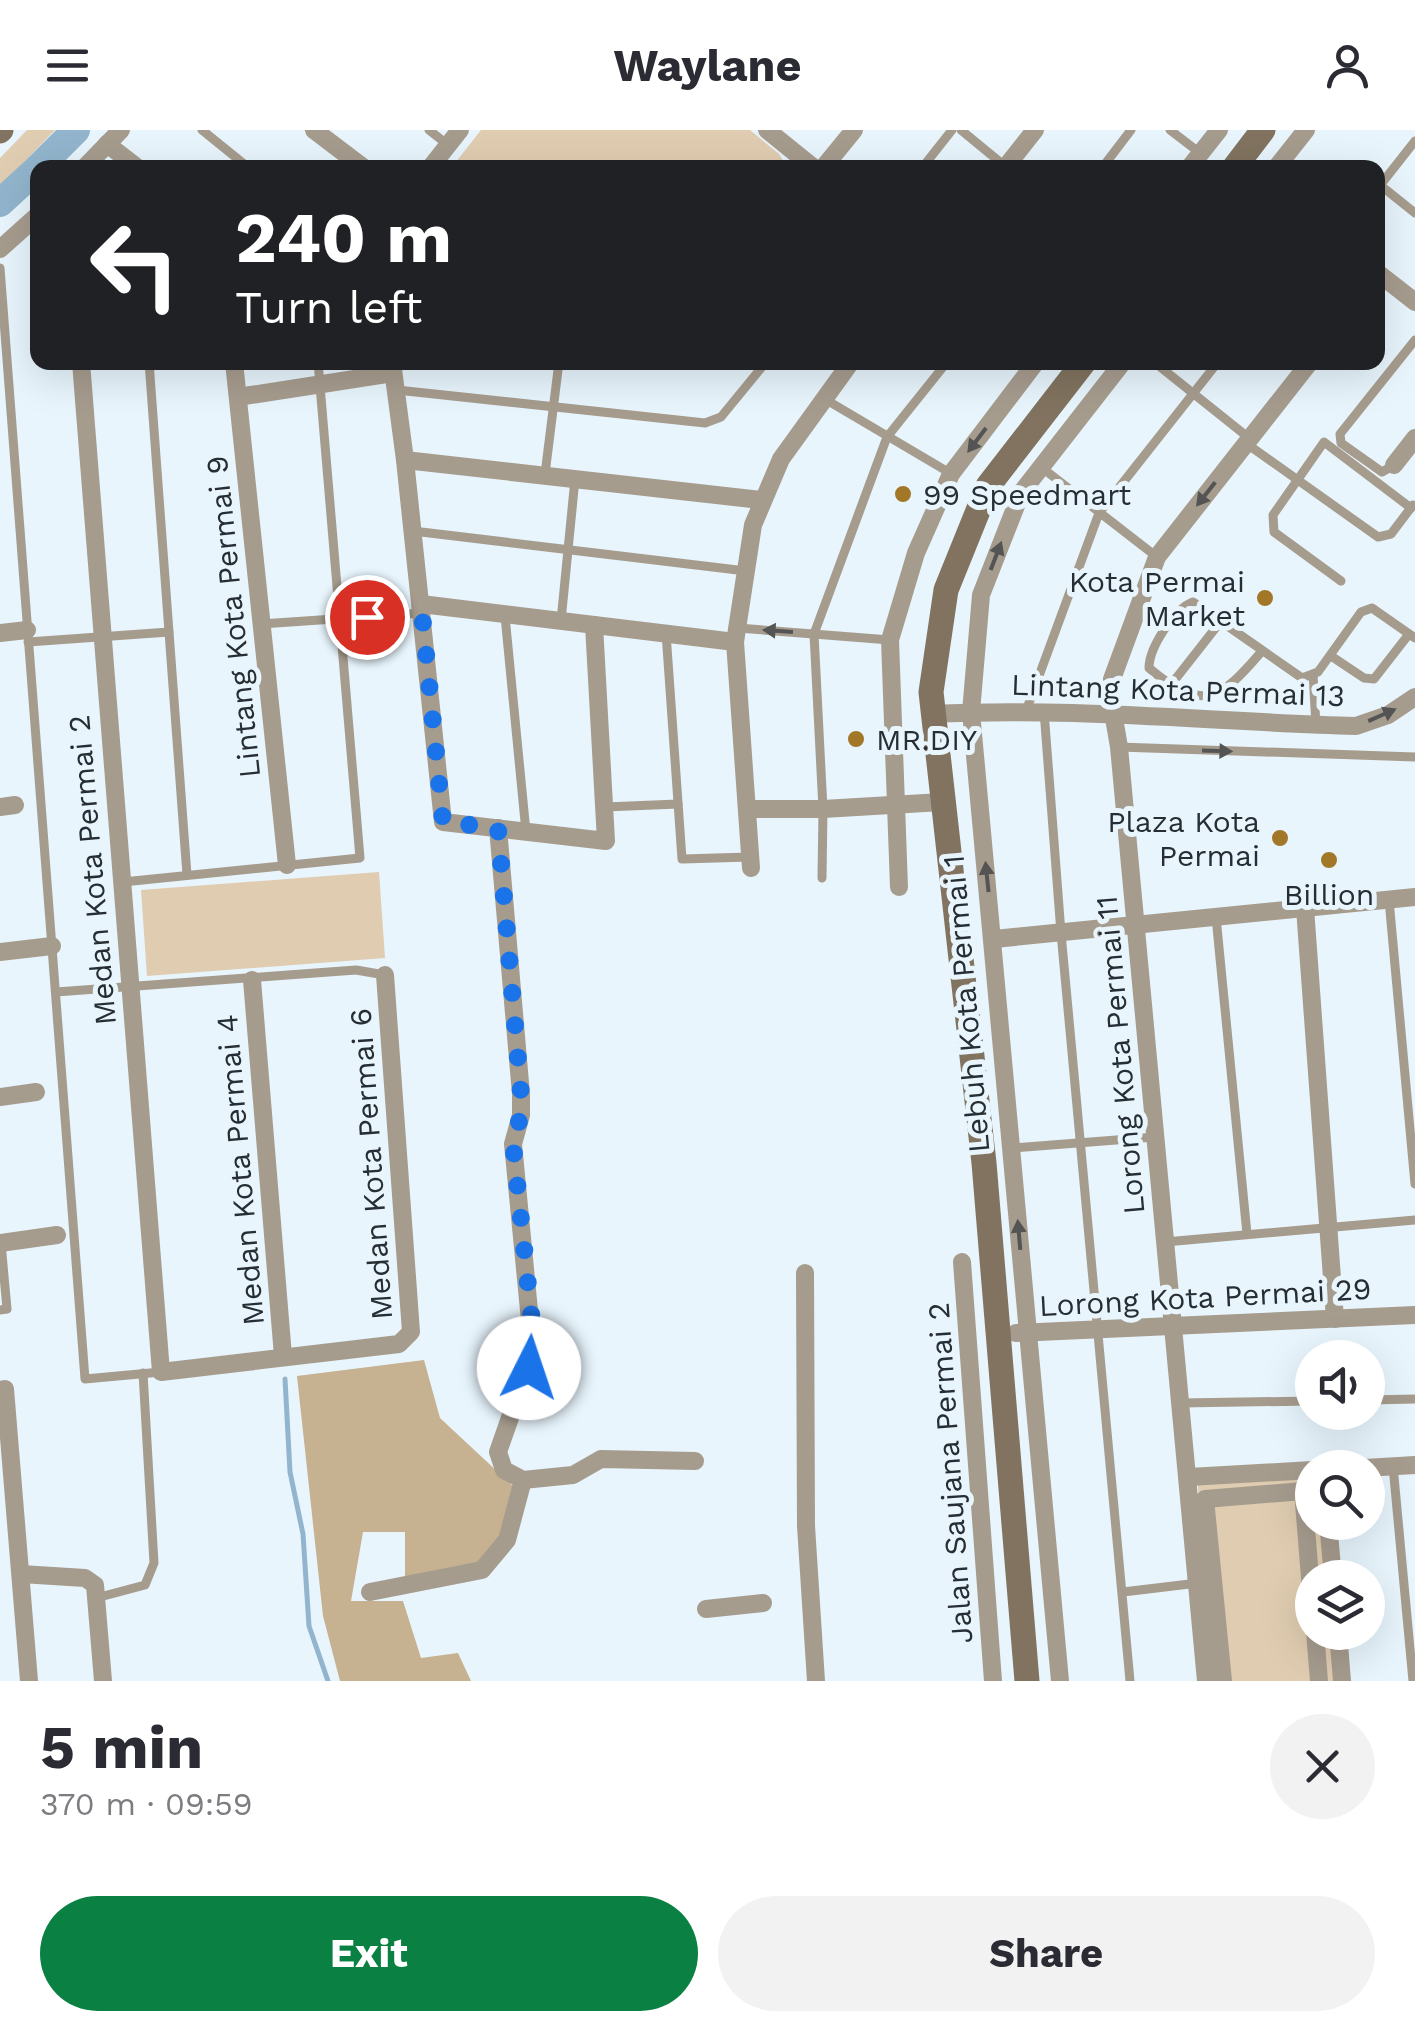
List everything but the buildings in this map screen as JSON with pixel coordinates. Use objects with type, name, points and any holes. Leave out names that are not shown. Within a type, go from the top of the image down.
[{"type":"street","points":[[92,160],[122,130]]},
{"type":"street","points":[[314,130],[353,160]]},
{"type":"street","points":[[830,160],[854,130]]},
{"type":"street","points":[[1011,160],[1035,130]]},
{"type":"street","points":[[1194,160],[1218,130]]},
{"type":"street","points":[[1243,160],[1263,130]]},
{"type":"street","points":[[1282,160],[1306,130]]},
{"type":"street","points":[[769,131],[804,160]]},
{"type":"street","points":[[436,160],[454,137]]},
{"type":"street","points":[[107,144],[128,160]]},
{"type":"street","points":[[0,249],[30,224]]},
{"type":"street","points":[[1385,281],[1415,302]]},
{"type":"street","name":"Medan Kota Permai 2","points":[[82,370],[130,989],[152,1373]]},
{"type":"street","name":"Lintang Kota Permai 9","points":[[235,370],[287,865]]},
{"type":"street","points":[[751,862],[735,635],[746,571],[761,500],[781,458],[846,370]]},
{"type":"street","name":"Lebuh Kota Permai 1","points":[[899,888],[890,640],[916,554],[951,474],[1030,370]]},
{"type":"street","name":"Lebuh Kota Permai 1","points":[[1027,1681],[984,1163],[931,692],[946,590],[988,486],[1078,370]]},
{"type":"street","name":"Lebuh Kota Permai 1","points":[[1060,1681],[970,712],[981,595],[1020,493],[1117,370]]},
{"type":"street","name":"Lorong Kota Permai 11","points":[[1206,1681],[1120,747],[1112,713],[1112,680],[1157,557],[1304,370]]},
{"type":"street","points":[[238,397],[393,375],[443,822],[606,841],[594,624]]},
{"type":"street","points":[[1394,465],[1415,438]]},
{"type":"street","points":[[405,460],[761,500]]},
{"type":"street","points":[[421,608],[666,633],[735,635]]},
{"type":"street","points":[[0,632],[28,636]]},
{"type":"street","name":"Lintang Kota Permai 13","points":[[932,714],[1112,713],[1356,726],[1388,715],[1415,697]]},
{"type":"street","points":[[747,809],[942,802]]},
{"type":"street","points":[[498,828],[521,1094],[521,1114],[513,1144],[533,1352],[498,1452],[504,1470],[523,1480],[572,1474],[600,1459],[695,1461]]},
{"type":"street","points":[[994,940],[1415,897]]},
{"type":"street","points":[[1305,908],[1335,1319]]},
{"type":"street","points":[[0,952],[52,946]]},
{"type":"street","name":"Medan Kota Permai 6","points":[[283,1356],[399,1344],[411,1332],[385,975]]},
{"type":"street","name":"Medan Kota Permai 4","points":[[252,980],[283,1356]]},
{"type":"street","points":[[0,1097],[36,1092]]},
{"type":"street","points":[[0,1231],[1,1243],[57,1235]]},
{"type":"street","name":"Jalan Saujana Permai 2","points":[[962,1262],[993,1681]]},
{"type":"street","points":[[806,1272],[806,1526],[816,1681]]},
{"type":"street","name":"Lorong Kota Permai 29","points":[[996,1334],[1415,1315]]},
{"type":"street","points":[[152,1373],[283,1356]]},
{"type":"street","points":[[2,1390],[9,1543],[21,1574],[30,1681]]},
{"type":"street","points":[[1385,1467],[1415,1465]]},
{"type":"street","points":[[1188,1477],[1295,1471]]},
{"type":"street","points":[[370,1592],[482,1570],[507,1540],[523,1480]]},
{"type":"street","points":[[1223,1681],[1206,1499],[1303,1491],[1309,1560]]},
{"type":"street","points":[[21,1574],[85,1578],[96,1586],[103,1681]]},
{"type":"street","points":[[706,1610],[762,1604]]},
{"type":"street","points":[[1316,1650],[1319,1681]]},
{"type":"street","points":[[1339,1650],[1342,1681]]},
{"type":"lane","points":[[202,130],[239,160]]},
{"type":"lane","points":[[429,130],[454,137]]},
{"type":"lane","points":[[928,160],[952,130]]},
{"type":"lane","points":[[961,130],[997,160]]},
{"type":"lane","points":[[1108,160],[1131,130]]},
{"type":"lane","points":[[1170,130],[1194,160]]},
{"type":"lane","points":[[1385,178],[1415,141]]},
{"type":"lane","points":[[1385,192],[1415,214]]},
{"type":"lane","points":[[0,268],[85,1380],[152,1373],[154,1563],[145,1585],[96,1598]]},
{"type":"lane","points":[[1394,465],[1382,472],[1341,443],[1340,434],[1415,340]]},
{"type":"lane","points":[[151,370],[188,875]]},
{"type":"lane","points":[[120,882],[360,858],[319,370]]},
{"type":"lane","points":[[545,474],[558,370]]},
{"type":"lane","points":[[393,375],[556,407],[705,423],[721,418],[760,370]]},
{"type":"lane","points":[[822,878],[823,809],[814,634],[887,436],[941,370]]},
{"type":"lane","points":[[1164,370],[1247,440],[1298,477],[1378,536],[1390,534],[1413,506],[1324,442],[1298,477],[1273,515],[1274,532],[1342,581]]},
{"type":"lane","points":[[1130,1681],[1061,933],[1034,711],[1100,513],[1212,370]]},
{"type":"lane","points":[[824,398],[951,474]]},
{"type":"lane","points":[[1044,414],[1068,431]]},
{"type":"lane","points":[[1040,467],[1157,557]]},
{"type":"lane","points":[[561,620],[576,478]]},
{"type":"lane","points":[[413,532],[746,571]]},
{"type":"lane","points":[[1262,651],[1232,686],[1219,693],[1187,694],[1149,668],[1149,653],[1183,606],[1193,602],[1302,678],[1331,656],[1361,612],[1372,608],[1412,636],[1374,679],[1364,678],[1331,656]]},
{"type":"lane","points":[[261,624],[421,608]]},
{"type":"lane","points":[[505,614],[526,832]]},
{"type":"lane","points":[[1170,686],[1221,621]]},
{"type":"lane","points":[[28,636],[169,632]]},
{"type":"lane","points":[[666,633],[682,859],[751,862]]},
{"type":"lane","points":[[735,635],[814,634],[890,640]]},
{"type":"lane","points":[[1312,674],[1316,725]]},
{"type":"lane","points":[[1120,747],[1415,757]]},
{"type":"lane","points":[[604,807],[678,804]]},
{"type":"lane","points":[[1389,900],[1415,1184]]},
{"type":"lane","points":[[1216,917],[1248,1234]]},
{"type":"lane","points":[[56,992],[356,970],[385,975]]},
{"type":"lane","points":[[1012,1148],[1155,1137]]},
{"type":"lane","points":[[1165,1242],[1415,1220]]},
{"type":"lane","points":[[0,1310],[7,1310],[1,1243]]},
{"type":"lane","points":[[1385,1400],[1415,1399]]},
{"type":"lane","points":[[1181,1403],[1295,1401]]},
{"type":"lane","points":[[1393,1466],[1413,1681]]},
{"type":"lane","points":[[1123,1592],[1198,1583]]},
{"type":"shaded area","points":[[27,130],[55,130],[0,187],[0,158]]},
{"type":"shaded area","points":[[481,130],[750,130],[783,160],[457,160]]},
{"type":"shaded area","points":[[379,872],[385,958],[147,976],[141,890]]},
{"type":"shaded area","points":[[424,1360],[440,1418],[514,1487],[501,1537],[481,1563],[405,1577],[405,1532],[363,1532],[351,1601],[403,1601],[421,1658],[458,1653],[471,1681],[340,1681],[323,1616],[297,1376]]},
{"type":"shaded area","points":[[1295,1469],[1295,1540],[1322,1540],[1324,1560],[1295,1560],[1295,1650],[1331,1650],[1334,1681],[1216,1681],[1197,1478]]},
{"type":"waterway","points":[[46,160],[76,130]]},
{"type":"waterway","points":[[0,203],[30,175]]},
{"type":"waterway","points":[[285,1379],[290,1472],[303,1534],[309,1626],[328,1681]]},
{"type":"place","name":"99 Speedmart","points":[[903,494]]},
{"type":"place","name":"Kota Permai Market","points":[[1265,598]]},
{"type":"place","name":"MR.DIY","points":[[856,739]]},
{"type":"place","name":"Plaza Kota Permai","points":[[1280,838]]},
{"type":"place","name":"Billion","points":[[1329,860]]},
{"type":"route","points":[[367,617],[422,613],[443,822],[498,828],[521,1094],[521,1114],[513,1144],[532,1322],[529,1368]]}]
